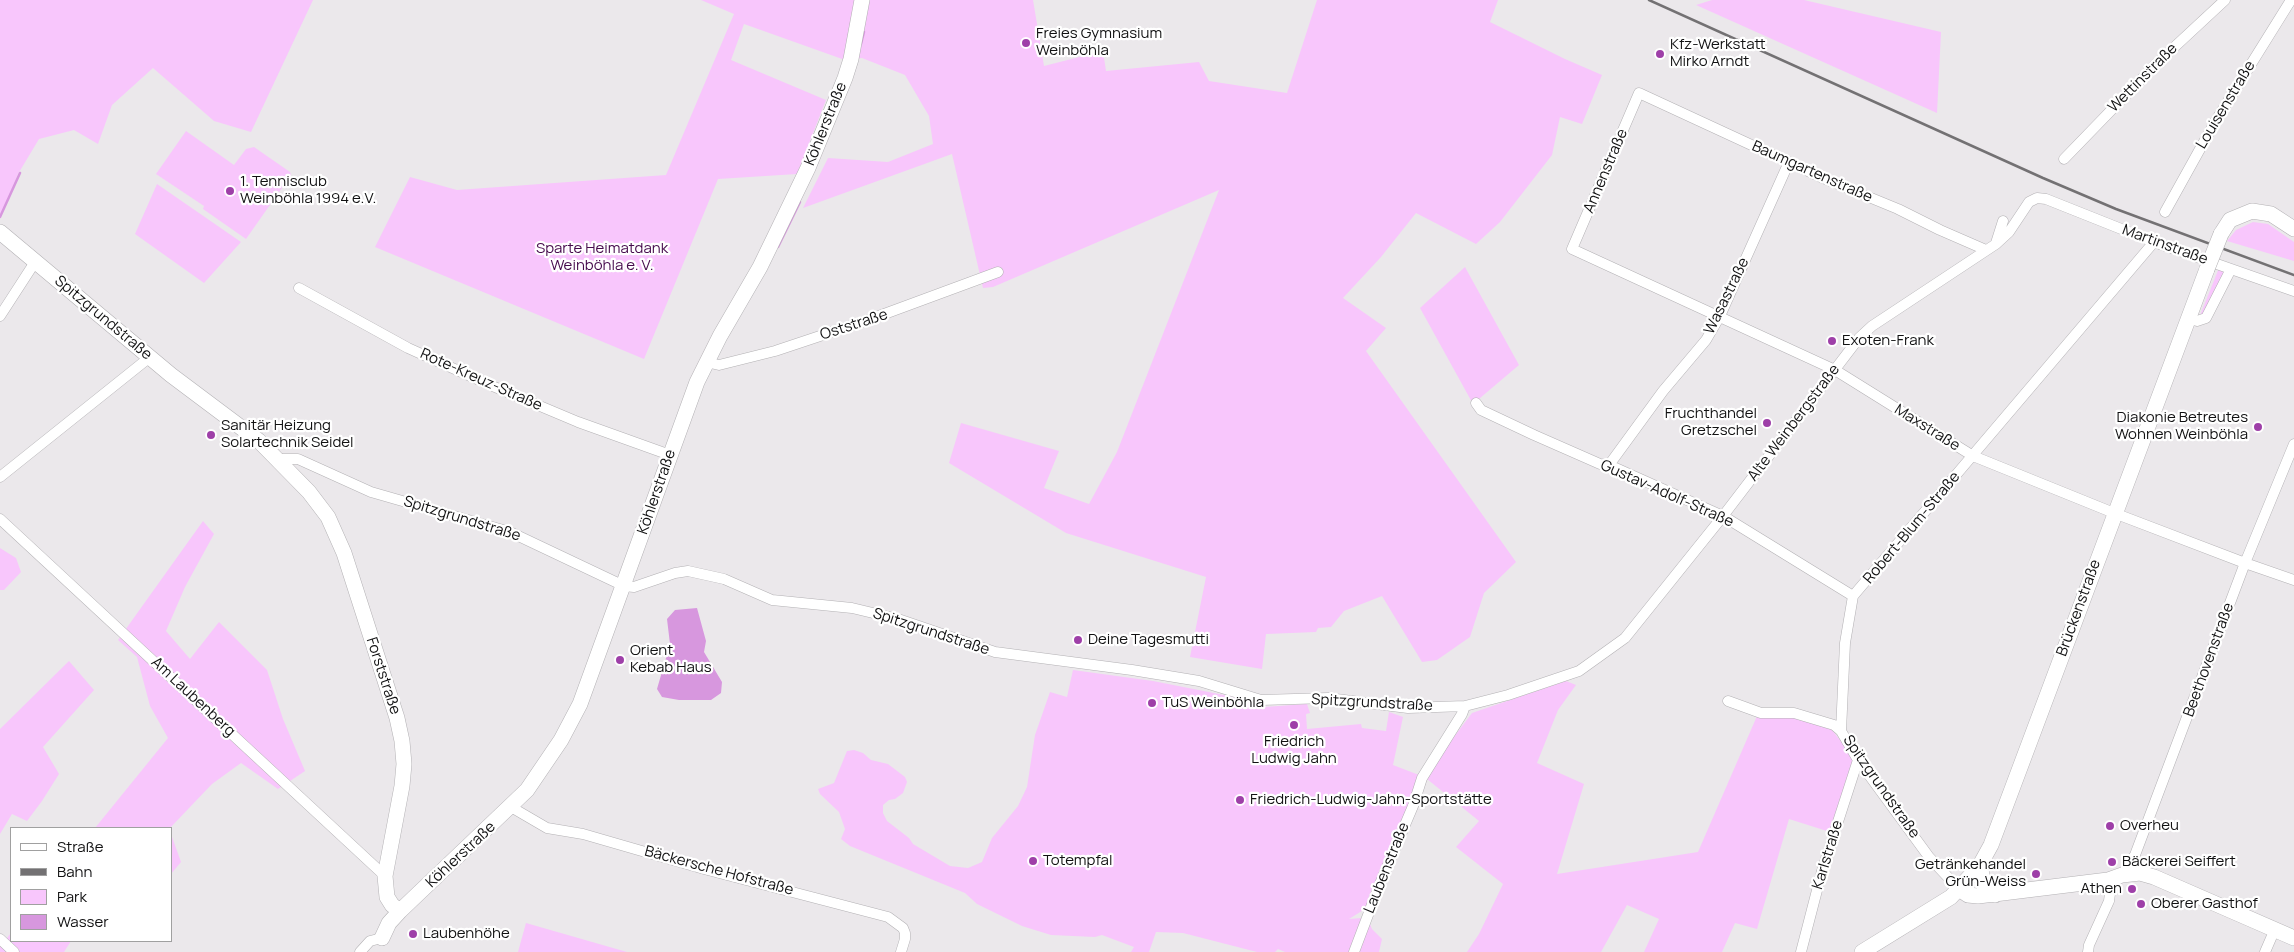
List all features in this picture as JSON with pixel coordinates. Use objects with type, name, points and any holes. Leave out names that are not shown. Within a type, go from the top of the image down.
[{"type":"street","name":"Köhlerstraße","points":[[382,938],[390,923],[400,911],[511,807],[540,773],[580,704],[697,382],[706,362],[760,267],[808,168],[851,59],[862,0]]},
{"type":"street","name":"Wettinstraße","points":[[2064,159],[2155,65],[2224,0]]},
{"type":"street","name":"Louisenstraße","points":[[2165,212],[2215,122],[2291,0]]},
{"type":"street","name":"Baumgartenstraße","points":[[1639,94],[1986,250]]},
{"type":"street","name":"Annenstraße","points":[[1572,249],[1639,94]]},
{"type":"street","name":"Wasastraße","points":[[1609,465],[1664,391],[1706,340],[1720,316],[1789,162]]},
{"type":"street","name":"Alte Weinbergstraße","points":[[1625,638],[1723,516],[1835,370],[1847,351],[1872,326],[1996,244],[2009,232],[2029,202],[2037,198]]},
{"type":"street","name":"Martinstraße","points":[[2037,198],[2046,198],[2154,242],[2294,291]]},
{"type":"street","name":"Brückenstraße","points":[[1862,952],[1937,906],[1959,889],[1980,865],[1991,845],[2220,234],[2230,220],[2252,211],[2271,214],[2294,229]]},
{"type":"street","points":[[1996,244],[2003,221]]},
{"type":"street","name":"Spitzgrundstraße","points":[[0,232],[189,389],[259,441],[278,459],[298,459],[371,492],[510,532],[624,586],[634,586],[675,572],[688,571],[724,579],[772,600],[852,608],[898,619],[995,652],[1192,680],[1261,700],[1328,698],[1408,708],[1465,706],[1508,695],[1579,671],[1625,638]]},
{"type":"street","name":"Robert-Blum-Straße","points":[[1841,731],[1845,643],[1853,596],[2154,242]]},
{"type":"street","name":"Maxstraße","points":[[1572,249],[1835,370],[1973,456],[2114,514],[2244,564],[2294,580]]},
{"type":"street","points":[[0,316],[35,262]]},
{"type":"street","points":[[2189,319],[2197,321],[2206,318],[2232,269]]},
{"type":"street","name":"Oststraße","points":[[706,362],[719,365],[775,351],[960,288],[998,272]]},
{"type":"street","name":"Rote-Kreuz-Straße","points":[[299,288],[408,348],[490,385],[578,422],[670,455]]},
{"type":"street","points":[[0,477],[150,357]]},
{"type":"street","name":"Gustav-Adolf-Straße","points":[[1476,403],[1481,410],[1502,420],[1723,516],[1853,596]]},
{"type":"street","name":"Beethovenstraße","points":[[2115,877],[2135,855],[2244,564],[2294,444]]},
{"type":"street","name":"Forststraße","points":[[278,459],[316,500],[333,526],[346,559],[400,728],[404,758],[403,780],[385,876],[387,897],[392,905],[400,911]]},
{"type":"street","name":"Am Laubenberg","points":[[0,519],[385,876]]},
{"type":"street","name":"Spitzgrundstraße","points":[[1728,701],[1761,713],[1794,713],[1834,725],[1841,731],[1858,760],[1929,857],[1959,889]]},
{"type":"street","name":"Laubenstraße","points":[[1354,952],[1379,886],[1413,806],[1422,778],[1462,714],[1465,706]]},
{"type":"street","name":"Karlstraße","points":[[1801,952],[1822,871],[1858,760]]},
{"type":"street","name":"Bäckersche Hofstraße","points":[[511,807],[547,828],[583,834],[704,869],[888,917],[903,928],[905,933],[906,939],[901,952]]},
{"type":"street","points":[[1980,865],[1984,885],[1995,895]]},
{"type":"street","points":[[1959,889],[1971,896],[1995,895],[2140,873],[2154,877],[2294,938]]},
{"type":"street","points":[[2088,952],[2089,945],[2108,901],[2115,877]]},
{"type":"street","points":[[2265,952],[2276,929]]},
{"type":"street","points":[[360,952],[370,941],[382,938]]},
{"type":"street","points":[[0,939],[14,952]]},
{"type":"green space","points":[[0,0],[313,0],[251,132],[214,121],[153,68],[112,105],[98,144],[74,130],[39,139],[18,174],[0,218]]},
{"type":"green space","name":"Sparte Heimatdank Weinböhla e. V.","points":[[701,0],[1033,0],[1044,66],[1103,51],[1106,71],[1199,62],[1209,81],[1287,93],[1317,0],[1498,0],[1490,22],[1602,75],[1582,124],[1560,117],[1552,155],[1500,222],[1476,244],[1416,213],[1381,257],[1343,298],[1386,328],[1366,351],[1516,562],[1484,593],[1470,637],[1437,660],[1422,662],[1382,596],[1344,611],[1331,627],[1318,628],[1316,632],[1266,634],[1262,669],[1190,657],[1206,577],[1066,533],[949,463],[961,423],[1059,451],[1044,488],[1089,504],[1117,452],[1219,190],[993,287],[983,288],[952,154],[803,208],[828,158],[888,162],[933,144],[929,116],[905,75],[862,58],[845,60],[744,24],[731,60],[826,100],[797,174],[718,179],[644,359],[375,247],[410,177],[457,190],[666,175],[734,14]]},
{"type":"green space","points":[[1712,0],[1804,0],[1941,32],[1937,113],[1696,5]]},
{"type":"green space","name":"1. Tennisclub Weinböhla 1994 e.V.","points":[[186,131],[234,165],[246,149],[254,147],[290,172],[291,175],[246,239],[203,209],[204,206],[156,174]]},
{"type":"green space","points":[[157,184],[241,242],[204,283],[135,234]]},
{"type":"green space","points":[[2253,222],[2268,224],[2294,242],[2294,261],[2227,241],[2236,230]]},
{"type":"green space","points":[[1465,267],[1519,365],[1473,404],[1420,308]]},
{"type":"green space","points":[[2219,268],[2224,272],[2206,312],[2199,318]]},
{"type":"green space","points":[[203,521],[214,534],[185,587],[166,631],[190,659],[219,622],[267,670],[283,719],[305,771],[278,789],[241,763],[212,784],[171,827],[96,827],[168,738],[150,706],[137,657],[118,640]]},
{"type":"green space","points":[[0,548],[16,558],[21,572],[4,590],[0,590]]},
{"type":"green space","points":[[69,661],[94,690],[43,747],[59,774],[42,801],[27,821],[12,814],[0,834],[0,729]]},
{"type":"green space","name":"Friedrich-Ludwig-Jahn-Sportstätte","points":[[1073,670],[1153,681],[1229,696],[1264,707],[1307,704],[1310,713],[1306,714],[1307,729],[1361,724],[1362,728],[1386,731],[1389,712],[1403,717],[1393,765],[1419,775],[1409,806],[1395,833],[1365,909],[1349,919],[1362,918],[1369,922],[1372,929],[1382,939],[1379,952],[1285,952],[1278,949],[1275,952],[1257,952],[1183,933],[1156,932],[1149,952],[1131,952],[1134,947],[1102,935],[1095,937],[1051,935],[1022,926],[977,904],[965,893],[850,846],[841,839],[845,829],[839,812],[820,794],[818,789],[834,783],[847,751],[854,750],[863,753],[871,760],[888,764],[905,777],[907,782],[903,793],[883,805],[883,813],[887,821],[909,838],[913,844],[950,866],[968,868],[982,862],[992,838],[1018,806],[1027,787],[1035,735],[1050,692],[1067,697]]},
{"type":"green space","points":[[1566,681],[1576,685],[1558,710],[1537,763],[1584,784],[1557,874],[1698,852],[1757,716],[1791,716],[1829,726],[1853,757],[1853,764],[1830,832],[1789,819],[1757,929],[1735,923],[1722,952],[1644,952],[1659,919],[1627,905],[1601,952],[1467,952],[1479,934],[1503,884],[1456,847],[1479,821],[1427,779],[1447,746],[1472,713]]},
{"type":"green space","points":[[172,837],[181,862],[172,873]]},
{"type":"green space","points":[[526,923],[627,952],[518,952]]},
{"type":"green space","points":[[10,934],[10,942],[70,942],[64,952],[0,952],[0,947]]},
{"type":"water","points":[[697,608],[706,641],[704,652],[722,682],[721,693],[711,700],[679,700],[662,697],[657,689],[670,644],[667,619],[675,610]]},
{"type":"waterway","points":[[861,44],[864,32]]},
{"type":"waterway","points":[[0,217],[20,173]]},
{"type":"waterway","points":[[778,247],[800,202]]},
{"type":"railway","points":[[1649,0],[2043,178],[2116,209],[2294,275]]},
{"type":"place","name":"Freies Gymnasium Weinböhla","points":[[1026,43]]},
{"type":"place","name":"Kfz-Werkstatt Mirko Arndt","points":[[1660,54]]},
{"type":"place","name":"1. Tennisclub Weinböhla 1994 e.V.","points":[[230,191]]},
{"type":"place","name":"Exoten-Frank","points":[[1832,341]]},
{"type":"place","name":"Fruchthandel Gretzschel","points":[[1767,423]]},
{"type":"place","name":"Diakonie Betreutes Wohnen Weinböhla","points":[[2258,427]]},
{"type":"place","name":"Sanitär Heizung Solartechnik Seidel","points":[[211,435]]},
{"type":"place","name":"Deine Tagesmutti","points":[[1078,640]]},
{"type":"place","name":"Orient Kebab Haus","points":[[620,660]]},
{"type":"place","name":"TuS Weinböhla","points":[[1152,703]]},
{"type":"place","name":"Friedrich Ludwig Jahn","points":[[1294,725]]},
{"type":"place","name":"Friedrich-Ludwig-Jahn-Sportstätte","points":[[1240,800]]},
{"type":"place","name":"Overheu","points":[[2110,826]]},
{"type":"place","name":"Totempfal","points":[[1033,861]]},
{"type":"place","name":"Bäckerei Seiffert","points":[[2112,862]]},
{"type":"place","name":"Getränkehandel Grün-Weiss","points":[[2036,874]]},
{"type":"place","name":"Athen","points":[[2132,889]]},
{"type":"place","name":"Oberer Gasthof","points":[[2141,904]]},
{"type":"place","name":"Laubenhöhe","points":[[413,934]]}]
